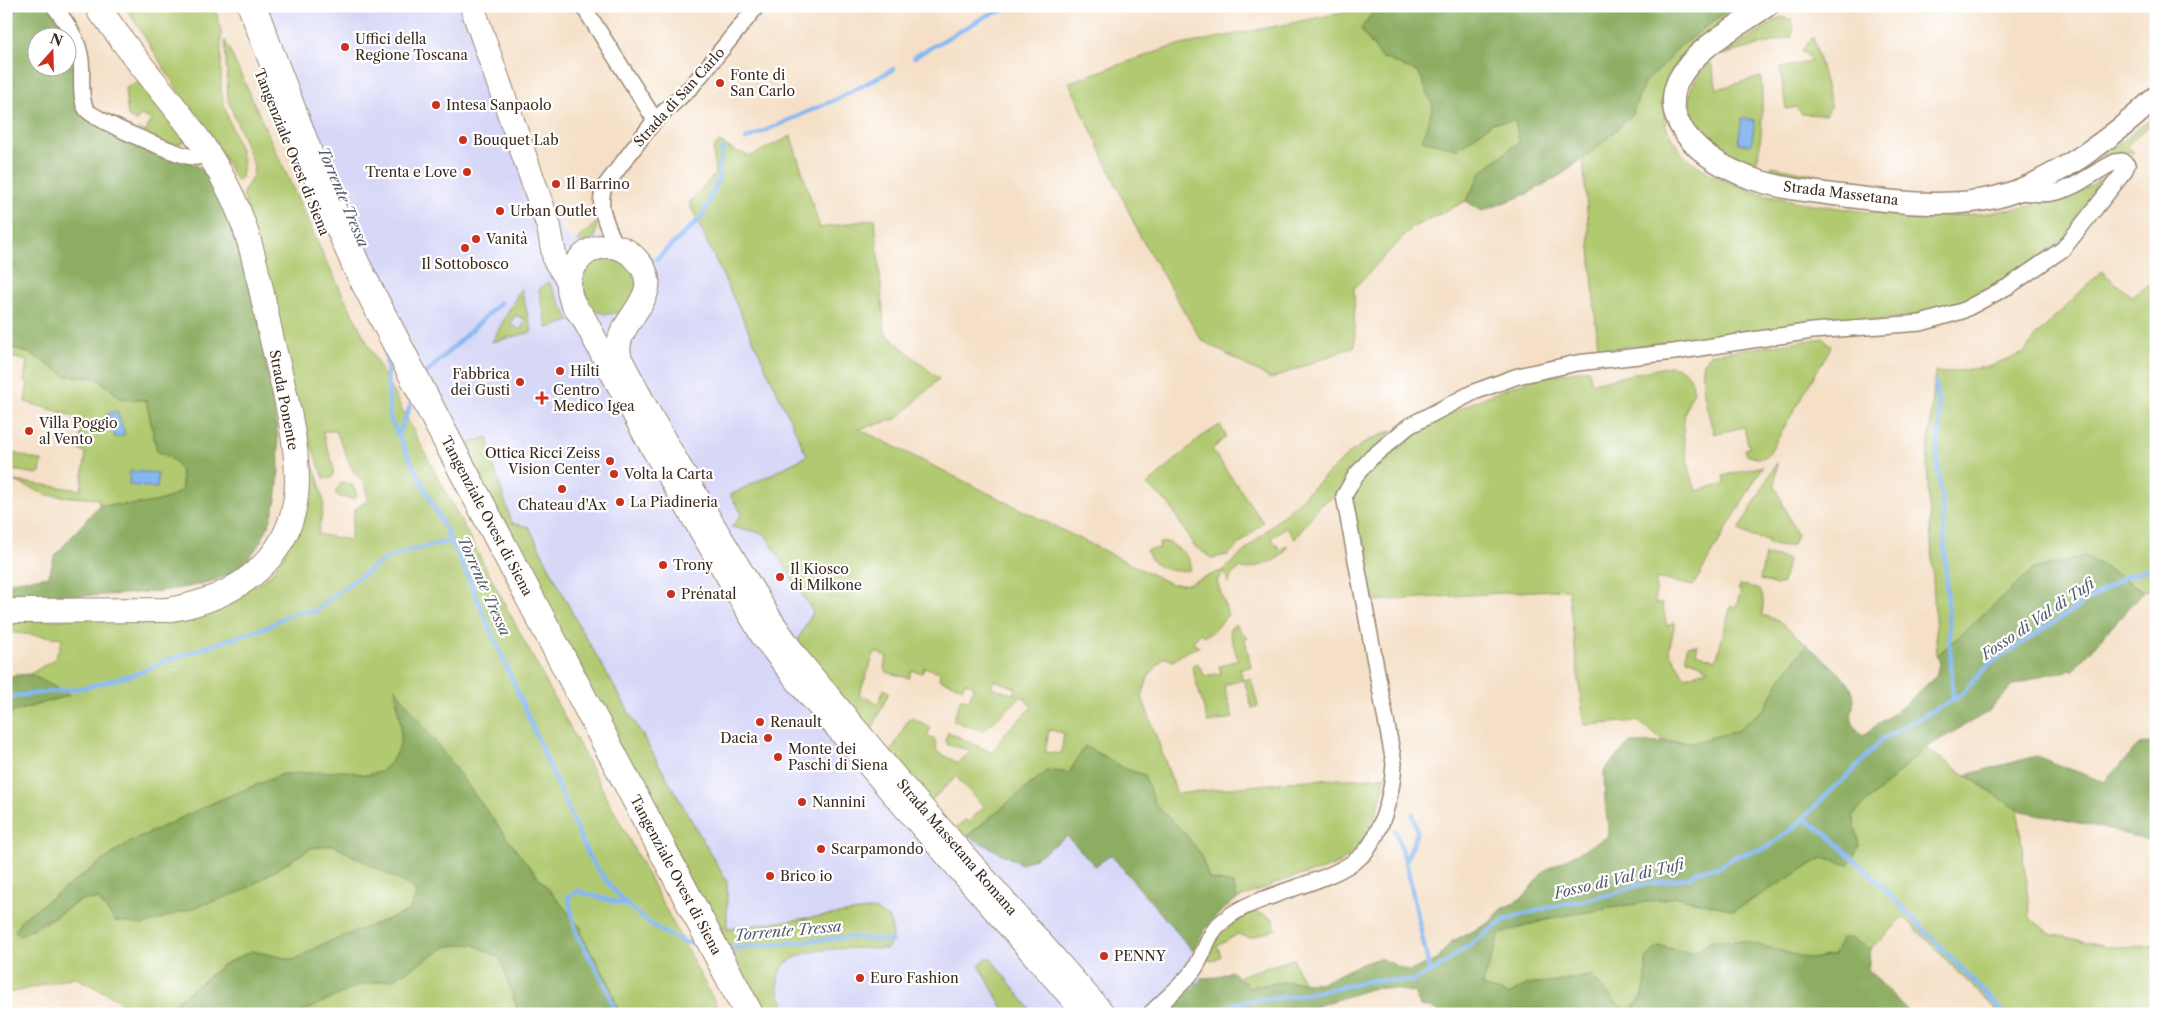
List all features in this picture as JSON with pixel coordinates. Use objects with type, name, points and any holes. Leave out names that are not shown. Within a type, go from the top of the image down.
[{"type":"highway","name":"Tangenziale Ovest di Siena","points":[[239,9],[301,178],[382,351],[730,1014]]},
{"type":"highway","name":"Tangenziale Ovest di Siena","points":[[239,9],[312,163],[356,265],[445,438],[749,1014]]},
{"type":"main road","name":"Strada Massetana Romana","points":[[472,6],[549,227],[555,260],[568,280],[571,301],[583,317],[675,488],[763,636],[872,770],[1086,1014]]},
{"type":"main road","name":"Strada Ponente","points":[[6,611],[167,610],[190,606],[218,597],[248,579],[269,560],[281,541],[295,502],[296,454],[289,416],[247,234],[234,198],[207,152],[100,8]]},
{"type":"main road","points":[[549,227],[566,242],[587,252]]},
{"type":"main road","name":"Strada Massetana Romana","points":[[616,247],[627,252],[637,260],[644,270],[647,282],[646,295],[641,307],[622,332],[618,349],[620,359],[712,524],[785,642],[817,685],[881,761],[1103,1014]]},
{"type":"main road","points":[[568,280],[574,265],[587,252],[596,248],[616,247]]},
{"type":"main road","points":[[583,317],[595,323],[608,325],[621,323],[633,316]]},
{"type":"street","points":[[54,6],[72,33],[78,48],[84,104],[89,114],[116,128],[182,155],[198,157],[207,152]]},
{"type":"street","points":[[583,6],[656,120]]},
{"type":"street","name":"Strada di San Carlo","points":[[616,247],[601,207],[602,193],[656,120],[682,97],[757,6]]},
{"type":"street","name":"Strada Massetana","points":[[1767,6],[1714,42],[1693,60],[1677,83],[1673,97],[1676,116],[1685,134],[1705,154],[1724,166],[1750,178],[1773,184],[1878,200],[1938,203],[1989,198],[2014,191],[2050,174],[2078,157],[2136,115],[2156,97]]},
{"type":"street","points":[[1150,1014],[1192,972],[1210,934],[1223,921],[1244,908],[1331,873],[1360,858],[1373,841],[1380,824],[1393,776],[1392,751],[1344,496],[1350,482],[1371,458],[1408,426],[1437,410],[1497,383],[1547,368],[1674,352],[1817,330],[1921,323],[1962,312],[2009,286],[2063,249],[2124,172],[2127,165],[2122,161],[2115,162],[2073,188],[2056,194],[2042,195],[2014,191]]},
{"type":"shaded area","points":[[263,6],[472,6],[560,226],[567,235],[575,241],[584,243],[595,237],[611,234],[629,238],[654,256],[696,218],[807,456],[731,526],[764,533],[813,612],[796,643],[962,840],[968,836],[1021,864],[1039,856],[1067,836],[1095,866],[1110,855],[1193,951],[1193,967],[1203,978],[1166,1014],[790,1014],[777,987],[782,968],[788,961],[804,954],[824,950],[887,949],[883,913],[876,910],[842,912],[791,922],[727,930],[727,882],[577,622],[529,527],[512,523],[493,464],[488,438],[461,446],[316,149]]},
{"type":"green space","points":[[6,6],[48,6],[64,28],[28,28],[28,78],[78,78],[78,62],[79,100],[86,115],[94,122],[197,166],[207,174],[220,191],[232,213],[241,237],[254,290],[274,413],[279,465],[276,499],[271,519],[258,546],[245,562],[237,569],[218,579],[160,591],[126,594],[6,597],[6,583],[49,576],[54,557],[99,505],[132,505],[154,502],[174,495],[182,489],[178,465],[157,451],[146,400],[122,399],[97,378],[67,376],[29,353],[6,346]]},
{"type":"green space","points":[[125,6],[214,6],[221,30],[221,90],[225,109],[243,162],[241,178],[237,181],[212,138],[184,100]]},
{"type":"green space","points":[[1377,6],[1361,30],[1381,57],[1419,73],[1433,106],[1458,149],[1492,123],[1515,120],[1519,142],[1482,171],[1466,201],[1413,227],[1354,288],[1355,346],[1271,379],[1201,340],[1140,236],[1069,82],[1171,47]]},
{"type":"green space","points":[[1377,6],[1480,6],[1492,8],[1502,6],[1733,6],[1678,48],[1659,70],[1645,81],[1631,116],[1599,146],[1564,173],[1527,194],[1482,211],[1466,201],[1482,171],[1519,142],[1515,120],[1492,123],[1458,149],[1422,140],[1433,106],[1419,73],[1381,57],[1361,29]]},
{"type":"green space","points":[[1733,6],[1753,6],[1675,66],[1666,78],[1662,103],[1666,127],[1684,156],[1712,175],[1751,191],[1798,202],[1867,212],[1951,216],[1988,213],[2066,200],[2114,171],[2115,173],[2062,241],[2003,283],[1966,301],[1920,316],[1598,350],[1583,158],[1631,116],[1645,81],[1659,70],[1678,48]]},
{"type":"green space","points":[[1781,17],[1792,20],[1794,29],[1791,37],[1722,55]]},
{"type":"green space","points":[[1813,37],[1831,105],[1826,115],[1802,114],[1796,107],[1786,109],[1780,68],[1811,62],[1808,55],[1801,52]]},
{"type":"green space","points":[[225,40],[328,265],[375,358],[721,1014],[619,1014],[609,983],[582,936],[581,928],[519,854],[395,689],[401,727],[400,746],[391,762],[380,772],[366,775],[346,771],[283,774],[217,801],[126,844],[22,919],[15,931],[35,929],[81,900],[99,899],[115,921],[241,892],[311,848],[333,845],[414,888],[416,895],[409,911],[321,945],[294,960],[252,951],[224,964],[161,1014],[139,1014],[108,994],[74,977],[6,994],[6,714],[69,695],[30,674],[55,659],[63,638],[6,632],[6,620],[65,620],[257,585],[272,573],[284,555],[304,447],[318,478],[324,503],[318,534],[350,540],[355,509],[367,501],[366,485],[354,473],[336,431],[323,431],[333,468],[332,478],[324,478],[295,405],[243,193],[253,176],[254,166],[228,100]]},
{"type":"green space","points":[[1711,63],[1717,89],[1761,77],[1761,138],[1754,167],[1738,159],[1708,137],[1697,124],[1691,110],[1690,95],[1696,79]]},
{"type":"green space","points":[[137,81],[185,140],[174,144],[162,141],[138,129],[146,132],[151,119],[140,115],[137,121],[128,117],[125,89]]},
{"type":"green space","points":[[2156,115],[2156,120],[2127,145],[2134,153],[2122,151],[2062,183],[2053,184],[2109,151]]},
{"type":"green space","points":[[791,136],[820,228],[875,219],[885,333],[939,379],[897,419],[859,429],[1171,584],[1187,584],[1224,570],[1351,452],[1369,440],[1393,430],[1352,470],[1334,496],[1319,506],[1295,539],[1286,527],[1271,538],[1280,550],[1287,545],[1282,555],[1264,564],[1245,570],[1241,568],[1233,573],[1228,583],[1224,571],[1217,581],[1228,615],[1211,633],[1204,636],[1200,633],[1193,642],[1199,647],[1185,652],[1173,661],[1164,657],[1148,677],[1142,697],[1177,794],[1309,780],[1385,776],[1380,803],[1370,829],[1354,851],[1331,867],[1287,879],[1237,899],[1232,884],[1209,879],[1200,853],[1182,830],[1156,807],[1144,775],[1126,769],[1099,753],[1069,773],[1048,770],[962,840],[953,830],[965,820],[968,822],[984,807],[956,777],[929,802],[889,756],[908,720],[912,718],[931,727],[927,736],[935,740],[937,752],[958,763],[970,752],[969,750],[948,745],[945,740],[948,732],[993,753],[1003,735],[1032,707],[1022,696],[983,731],[953,721],[961,698],[969,701],[974,686],[965,682],[963,688],[939,679],[940,672],[924,667],[922,673],[912,670],[909,678],[886,672],[884,667],[887,657],[875,652],[859,695],[878,703],[884,689],[889,692],[872,729],[868,732],[796,643],[813,612],[764,533],[731,527],[742,514],[730,495],[807,456],[689,203],[715,174],[713,148],[719,142],[735,151],[751,156]],"holes":[[[994,680],[1016,688],[1014,695],[991,687]],[[1049,730],[1064,733],[1061,754],[1045,752]]]},
{"type":"green space","points":[[1772,166],[1826,177],[1838,185],[1771,171]]},
{"type":"green space","points":[[597,222],[595,237],[584,243],[576,241]]},
{"type":"green space","points":[[603,258],[613,258],[628,266],[634,275],[636,286],[634,297],[628,306],[613,314],[603,314],[592,309],[585,302],[580,291],[580,281],[585,270],[592,263]]},
{"type":"green space","points":[[2101,271],[2131,296],[2156,280],[2156,588],[2144,591],[2086,556],[2034,569],[1937,656],[1927,464],[1935,371],[1942,373],[1987,367],[2024,353],[2035,337]]},
{"type":"green space","points":[[549,282],[570,321],[547,328],[539,291],[542,286]]},
{"type":"green space","points":[[521,288],[532,332],[492,342]],"holes":[[[516,315],[526,320],[520,330],[510,324]]]},
{"type":"green space","points":[[1824,338],[1831,347],[1768,455],[1758,458],[1747,455],[1745,449],[1749,448],[1744,427],[1714,434],[1702,380],[1705,360],[1710,354]]},
{"type":"green space","points":[[6,346],[29,353],[67,376],[97,378],[122,399],[146,400],[157,451],[178,465],[182,489],[174,495],[154,502],[132,505],[99,505],[99,499],[47,495],[14,481],[81,490],[86,453],[75,448],[81,440],[79,424],[71,415],[25,402],[28,382],[24,381],[27,361],[6,356]]},
{"type":"green space","points":[[1670,366],[1685,371],[1690,377],[1693,386],[1694,392],[1688,403],[1683,427],[1686,453],[1696,491],[1725,483],[1723,476],[1763,466],[1693,586],[1656,578],[1655,603],[1662,603],[1667,626],[1675,622],[1669,651],[1685,677],[1708,670],[1701,664],[1687,659],[1687,646],[1698,645],[1696,653],[1716,660],[1731,606],[1736,607],[1741,590],[1738,590],[1740,585],[1754,588],[1761,592],[1763,601],[1762,615],[1778,620],[1807,645],[1781,678],[1765,708],[1736,731],[1695,742],[1663,741],[1638,721],[1584,725],[1568,589],[1372,601],[1363,565],[1353,497],[1362,478],[1379,460],[1402,442],[1456,411],[1483,398],[1528,381],[1588,369],[1592,383]]},
{"type":"green space","points":[[1220,425],[1226,436],[1212,450],[1263,522],[1228,555],[1211,558],[1193,545],[1169,504],[1147,485],[1201,437]]},
{"type":"green space","points":[[488,437],[493,464],[512,523],[529,527],[577,622],[727,882],[727,929],[867,910],[876,910],[889,919],[892,934],[891,942],[887,949],[820,950],[804,954],[790,961],[781,971],[778,989],[790,1014],[760,1014],[461,446]]},
{"type":"green space","points":[[6,451],[42,461],[40,472],[37,474],[6,469]]},
{"type":"green space","points":[[1777,462],[1775,486],[1797,535],[1793,545],[1783,547],[1768,544],[1768,540],[1753,537],[1739,530]]},
{"type":"green space","points":[[342,482],[353,485],[357,496],[353,499],[340,497],[335,493]]},
{"type":"green space","points":[[1169,542],[1184,553],[1190,561],[1190,570],[1169,570],[1153,562],[1146,550],[1160,548],[1159,543]]},
{"type":"green space","points":[[1765,555],[1788,559],[1783,583],[1776,585],[1760,580]]},
{"type":"green space","points":[[2086,556],[2144,591],[2073,670],[2043,675],[2012,686],[1988,712],[1925,748],[1853,815],[1859,846],[1849,865],[1822,858],[1735,910],[1676,897],[1551,918],[1500,934],[1482,986],[1509,995],[1526,985],[1591,976],[1615,1002],[1628,1010],[1640,1001],[1643,995],[1646,981],[1646,958],[1659,946],[1693,953],[1713,940],[1744,941],[1811,959],[1834,955],[1841,938],[1850,938],[1871,949],[1868,970],[1911,1014],[1440,1014],[1438,1010],[1420,1006],[1414,992],[1384,988],[1370,989],[1292,1014],[1166,1014],[1203,978],[1217,977],[1231,971],[1249,987],[1283,982],[1322,983],[1356,966],[1379,958],[1409,971],[1437,960],[1451,942],[1489,923],[1501,910],[1525,896],[1544,871],[1609,836],[1604,771],[1629,743],[1695,742],[1736,731],[1765,708],[1781,678],[1807,645],[1846,680],[1854,699],[1853,724],[1863,735],[1906,704],[1936,676],[1940,661],[1937,656],[2034,569]]},
{"type":"green space","points":[[1235,624],[1247,638],[1245,639],[1251,667],[1240,669],[1243,680],[1224,685],[1233,718],[1208,723],[1192,667],[1197,662],[1205,676],[1221,673],[1219,666],[1238,660],[1229,630]]},
{"type":"green space","points":[[30,674],[70,695],[6,714],[6,676]]},
{"type":"green space","points":[[1251,678],[1258,706],[1252,708],[1244,680]]},
{"type":"green space","points":[[395,688],[519,854],[581,928],[582,936],[609,983],[619,1014],[519,1014],[500,958],[473,944],[448,946],[393,979],[360,985],[297,1014],[161,1014],[225,964],[252,951],[294,960],[321,945],[409,911],[416,895],[414,888],[333,845],[311,848],[241,892],[143,925],[115,921],[98,899],[81,900],[20,936],[15,931],[22,919],[126,844],[217,801],[283,774],[346,771],[366,775],[380,772],[391,762],[400,746],[401,727]]},
{"type":"green space","points":[[2156,742],[2156,843],[2112,830],[2018,810],[1966,775],[2036,756],[2104,782],[2139,745]]},
{"type":"green space","points":[[1085,746],[1126,769],[1144,775],[1156,806],[1182,830],[1200,853],[1209,879],[1233,884],[1237,899],[1211,922],[1193,951],[1111,855],[1095,866],[1067,836],[1039,856],[1021,864],[968,836],[1048,770],[1069,773]]},
{"type":"green space","points":[[1925,748],[2018,810],[2030,918],[2051,934],[2112,947],[2152,946],[2156,944],[2156,1014],[2000,1014],[1904,917],[1871,949],[1850,938],[1834,955],[1811,959],[1744,941],[1713,940],[1693,953],[1659,946],[1646,958],[1646,981],[1642,995],[1635,1006],[1628,1011],[1615,1002],[1591,976],[1526,985],[1509,995],[1481,986],[1500,934],[1551,918],[1676,897],[1735,910],[1822,858],[1859,846],[1853,815]]},
{"type":"green space","points":[[1252,910],[1273,919],[1276,929],[1250,938],[1238,934],[1217,946],[1221,956],[1213,961],[1205,959],[1217,936]]},
{"type":"green space","points":[[473,944],[500,958],[519,1014],[297,1014],[360,985],[393,979],[448,946]]},
{"type":"green space","points":[[986,958],[991,959],[1034,1014],[1006,1014],[979,965]]},
{"type":"green space","points":[[1293,959],[1303,982],[1283,982],[1249,987],[1239,976]]},
{"type":"water","points":[[1742,118],[1755,120],[1751,145],[1738,143]]},
{"type":"water","points":[[117,411],[125,434],[115,438],[107,414]]},
{"type":"water","points":[[130,471],[158,473],[157,488],[129,485]]},
{"type":"waterway","points":[[914,57],[988,15],[1016,6]]},
{"type":"waterway","points":[[746,139],[839,98],[894,69]]},
{"type":"waterway","points":[[657,259],[702,217],[718,180],[722,150],[724,149]]},
{"type":"waterway","points":[[423,376],[500,303]]},
{"type":"waterway","name":"Torrente Tressa","points":[[386,349],[390,419],[460,559],[589,857],[599,872],[636,913],[666,934],[701,946]]},
{"type":"waterway","points":[[1935,382],[1940,418],[1937,456],[1943,514],[1953,700]]},
{"type":"waterway","points":[[398,435],[413,399]]},
{"type":"waterway","points":[[6,697],[83,688],[139,673],[165,661],[270,626],[291,614],[315,612],[352,582],[391,557],[451,541]]},
{"type":"waterway","name":"Fosso di Val di Tufi","points":[[1221,1014],[1236,1003],[1245,1001],[1295,996],[1375,980],[1412,981],[1435,970],[1504,920],[1546,908],[1613,894],[1635,886],[1690,877],[1698,870],[1719,867],[1734,857],[1766,848],[1796,826],[1831,790],[1852,772],[1882,739],[1960,696],[1989,664],[2124,577],[2156,566]]},
{"type":"waterway","points":[[1406,862],[1417,832],[1413,814]]},
{"type":"waterway","points":[[1803,818],[1828,835],[1874,878],[2005,1014]]},
{"type":"waterway","points":[[1395,830],[1406,862],[1430,973]]},
{"type":"waterway","points":[[616,1014],[606,986],[577,935],[568,897],[577,891],[626,905]]},
{"type":"waterway","name":"Torrente Tressa","points":[[726,949],[851,937],[892,941]]},
{"type":"place","name":"Uffici della Regione Toscana","points":[[345,47]]},
{"type":"place","name":"Fonte di San Carlo","points":[[720,83]]},
{"type":"place","name":"Intesa Sanpaolo","points":[[436,105]]},
{"type":"place","name":"Bouquet Lab","points":[[463,140]]},
{"type":"place","name":"Trenta e Love","points":[[467,172]]},
{"type":"place","name":"Il Barrino","points":[[556,184]]},
{"type":"place","name":"Urban Outlet","points":[[500,211]]},
{"type":"place","name":"Vanità","points":[[476,239]]},
{"type":"place","name":"Il Sottobosco","points":[[465,248]]},
{"type":"place","name":"Hilti","points":[[560,371]]},
{"type":"place","name":"Fabbrica dei Gusti","points":[[520,382]]},
{"type":"place","name":"Centro Medico Igea","points":[[542,398]]},
{"type":"place","name":"Villa Poggio al Vento","points":[[29,431]]},
{"type":"place","name":"Ottica Ricci Zeiss Vision Center","points":[[610,461]]},
{"type":"place","name":"Volta la Carta","points":[[614,474]]},
{"type":"place","name":"Chateau d'Ax","points":[[562,489]]},
{"type":"place","name":"La Piadineria","points":[[620,502]]},
{"type":"place","name":"Trony","points":[[663,565]]},
{"type":"place","name":"Il Kiosco di Milkone","points":[[780,577]]},
{"type":"place","name":"Prénatal","points":[[671,594]]},
{"type":"place","name":"Renault","points":[[760,722]]},
{"type":"place","name":"Dacia","points":[[768,738]]},
{"type":"place","name":"Monte dei Paschi di Siena","points":[[778,757]]},
{"type":"place","name":"Nannini","points":[[802,802]]},
{"type":"place","name":"Scarpamondo","points":[[821,849]]},
{"type":"place","name":"Brico io","points":[[770,876]]},
{"type":"place","name":"PENNY","points":[[1104,956]]},
{"type":"place","name":"Euro Fashion","points":[[860,978]]}]
